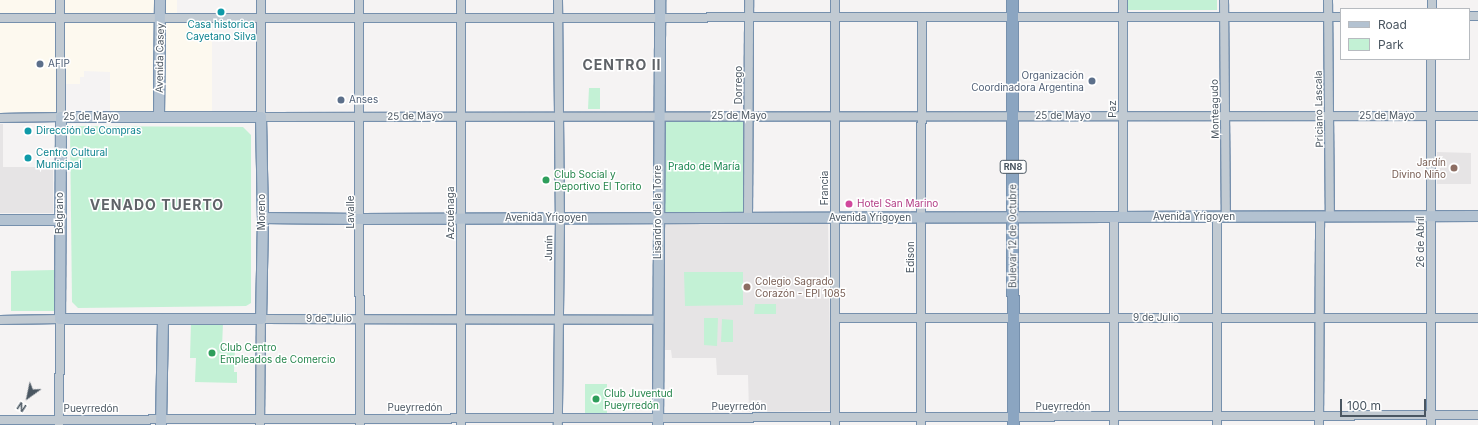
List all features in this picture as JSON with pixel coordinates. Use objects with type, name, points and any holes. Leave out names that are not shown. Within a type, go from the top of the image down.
[{"type":"highway","name":"Bulevar 12 de Octubre","points":[[1012,0],[1013,421]]},
{"type":"main road","name":"Avenida Casey","points":[[159,117],[160,0]]},
{"type":"main road","name":"Lisandro de la Torre","points":[[658,421],[660,0]]},
{"type":"main road","name":"25 de Mayo","points":[[61,117],[261,117]]},
{"type":"main road","name":"Belgrano","points":[[60,319],[61,117]]},
{"type":"main road","name":"Moreno","points":[[261,117],[261,319]]},
{"type":"main road","name":"Avenida Yrigoyen","points":[[262,218],[461,219],[659,217],[1013,218],[1478,216]]},
{"type":"main road","points":[[0,220],[60,220]]},
{"type":"main road","name":"9 de Julio","points":[[60,319],[261,319]]},
{"type":"main road","points":[[161,422],[162,319]]},
{"type":"street","name":"Belgrano","points":[[60,0],[61,117]]},
{"type":"street","name":"Moreno","points":[[261,117],[262,0]]},
{"type":"street","name":"Lavalle","points":[[359,0],[361,117],[360,422]]},
{"type":"street","name":"Azcuénaga","points":[[461,0],[461,422]]},
{"type":"street","name":"Junín","points":[[558,0],[560,218],[558,421]]},
{"type":"street","name":"Dorrego","points":[[748,0],[748,217]]},
{"type":"street","name":"Francia","points":[[834,0],[835,421]]},
{"type":"street","name":"Paz","points":[[1114,421],[1113,318],[1123,116],[1123,0]]},
{"type":"street","name":"Monteagudo","points":[[1217,425],[1218,318],[1225,116],[1224,0]]},
{"type":"street","name":"Priciano Lascala","points":[[1328,0],[1330,217]]},
{"type":"street","points":[[0,18],[1340,17]]},
{"type":"street","name":"Edison","points":[[921,421],[920,318],[922,18]]},
{"type":"street","name":"26 de Abril","points":[[1431,60],[1431,425]]},
{"type":"street","name":"25 de Mayo","points":[[261,117],[749,115],[922,117],[1478,116]]},
{"type":"street","name":"25 de Mayo","points":[[0,118],[61,117]]},
{"type":"street","points":[[1319,425],[1320,217]]},
{"type":"street","name":"9 de Julio","points":[[835,318],[1478,318]]},
{"type":"street","name":"Belgrano","points":[[59,422],[60,319]]},
{"type":"street","name":"9 de Julio","points":[[0,320],[60,319]]},
{"type":"street","name":"Moreno","points":[[260,422],[261,319]]},
{"type":"street","name":"9 de Julio","points":[[261,319],[658,320]]},
{"type":"street","name":"Pueyrredón","points":[[0,420],[59,422],[1114,421],[1217,416],[1478,415]]},
{"type":"shaded area","points":[[0,0],[177,0],[177,21],[212,22],[212,115],[110,115],[110,72],[84,71],[84,77],[80,77],[80,84],[57,84],[57,116],[0,116]]},
{"type":"shaded area","points":[[0,124],[3,124],[3,167],[53,167],[53,213],[0,213]]},
{"type":"shaded area","name":"Jardín Divino Niño","points":[[1437,152],[1471,153],[1471,184],[1437,184]]},
{"type":"shaded area","name":"Colegio Sagrado Corazón - EPI 1085","points":[[828,222],[831,411],[749,412],[748,375],[717,375],[716,358],[672,358],[671,350],[665,350],[663,224]]},
{"type":"green space","points":[[1126,0],[1217,0],[1217,10],[1126,10]]},
{"type":"green space","points":[[589,88],[600,88],[600,109],[588,109]]},
{"type":"green space","name":"Prado de María","points":[[664,121],[743,121],[744,212],[665,212]]},
{"type":"green space","points":[[70,126],[243,127],[251,135],[251,303],[246,306],[78,308],[72,302]]},
{"type":"green space","points":[[54,270],[54,311],[11,311],[11,271]]},
{"type":"green space","points":[[684,272],[743,272],[743,305],[685,306]]},
{"type":"green space","points":[[755,304],[776,304],[776,314],[754,314]]},
{"type":"green space","points":[[704,318],[718,318],[717,346],[704,345]]},
{"type":"green space","points":[[722,319],[733,320],[733,342],[721,342]]},
{"type":"green space","name":"Club Centro Empleados de Comercio","points":[[191,322],[223,323],[222,347],[235,347],[234,372],[237,372],[237,383],[195,382],[196,358],[190,358]]},
{"type":"green space","name":"Club Juventud Pueyrredón","points":[[585,384],[607,384],[607,413],[585,413]]},
{"type":"place","name":"Casa historica Cayetano Silva","points":[[221,12]]},
{"type":"place","name":"AFIP","points":[[40,64]]},
{"type":"place","name":"Organización Coordinadora Argentina","points":[[1092,81]]},
{"type":"place","name":"Anses","points":[[341,100]]},
{"type":"place","name":"Dirección de Compras","points":[[28,131]]},
{"type":"place","name":"Centro Cultural Municipal","points":[[28,158]]},
{"type":"place","name":"Jardín Divino Niño","points":[[1454,168]]},
{"type":"place","name":"Club Social y Deportivo El Torito","points":[[546,180]]},
{"type":"place","name":"Hotel San Marino","points":[[849,204]]},
{"type":"place","name":"Colegio Sagrado Corazón - EPI 1085","points":[[747,287]]},
{"type":"place","name":"Club Centro Empleados de Comercio","points":[[212,353]]},
{"type":"place","name":"Club Juventud Pueyrredón","points":[[596,399]]},
{"type":"district","name":"CENTRO II","points":[[622,65]]},
{"type":"district","name":"VENADO TUERTO","points":[[157,205]]}]
